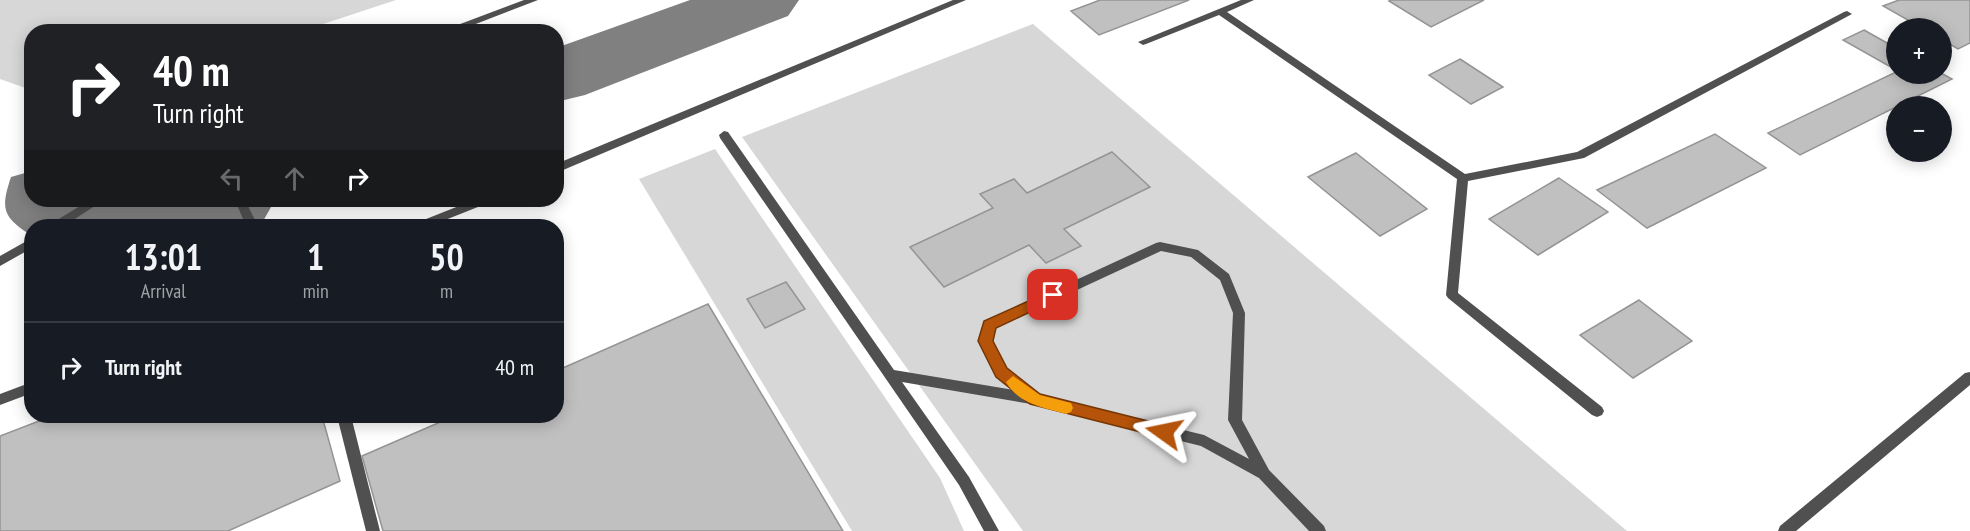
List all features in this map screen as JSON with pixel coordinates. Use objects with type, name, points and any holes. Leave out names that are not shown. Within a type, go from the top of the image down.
[{"type":"street","points":[[466,24],[533,0]]},
{"type":"street","points":[[564,166],[961,0]]},
{"type":"street","points":[[1143,42],[1249,0]]},
{"type":"street","points":[[1220,12],[1463,178],[1580,155],[1847,14]]},
{"type":"street","points":[[724,135],[964,482],[992,531]]},
{"type":"street","points":[[1463,178],[1452,295],[1597,411]]},
{"type":"street","points":[[67,219],[87,207]]},
{"type":"street","points":[[437,219],[467,207]]},
{"type":"street","points":[[1036,400],[1002,373],[985,341],[989,325],[1160,246],[1194,253],[1225,277],[1239,313],[1235,420],[1263,474]]},
{"type":"street","points":[[0,262],[24,247]]},
{"type":"street","points":[[889,374],[1036,400],[1204,441],[1263,474],[1319,531]]},
{"type":"street","points":[[1785,531],[1970,377]]},
{"type":"street","points":[[0,400],[24,390]]},
{"type":"street","points":[[346,423],[373,531]]},
{"type":"shaded area","points":[[0,0],[396,0],[323,24],[24,24],[24,88],[0,79]]},
{"type":"shaded area","points":[[1033,24],[1627,531],[1023,531],[742,137]]},
{"type":"shaded area","points":[[715,149],[940,478],[964,531],[852,531],[639,179]]},
{"type":"building","points":[[1100,0],[1189,0],[1099,35],[1071,11]]},
{"type":"building","points":[[1391,0],[1484,0],[1431,27],[1389,1]]},
{"type":"building","points":[[1899,0],[1970,0],[1970,43],[1958,49],[1952,45],[1952,18],[1904,18],[1883,6]]},
{"type":"building","points":[[1864,30],[1886,42],[1886,64],[1843,40]]},
{"type":"building","points":[[1460,59],[1503,87],[1471,104],[1429,75]]},
{"type":"building","points":[[1886,77],[1886,84],[1942,84],[1918,96],[1886,96],[1886,112],[1800,155],[1768,133]]},
{"type":"building","points":[[1715,134],[1766,168],[1647,228],[1597,190]]},
{"type":"building","points":[[1112,152],[1150,187],[1064,229],[1081,246],[1046,263],[1029,245],[944,287],[910,247],[993,208],[980,194],[1014,179],[1027,193]]},
{"type":"building","points":[[1356,153],[1427,209],[1380,236],[1308,177]]},
{"type":"building","points":[[1559,178],[1608,212],[1538,255],[1489,219]]},
{"type":"building","points":[[786,282],[805,309],[765,328],[747,299]]},
{"type":"building","points":[[1639,300],[1692,341],[1633,378],[1580,335]]},
{"type":"building","points":[[708,304],[843,531],[383,531],[362,456],[438,423],[564,423],[564,367]]},
{"type":"building","points":[[34,423],[324,423],[340,481],[228,531],[0,531],[0,436]]},
{"type":"taxiway","points":[[564,74],[761,0]]},
{"type":"taxiway","points":[[55,207],[79,219]]},
{"type":"taxiway","points":[[169,219],[184,217],[211,207]]},
{"type":"slow traffic","points":[[1013,382],[1036,400],[1066,408]]},
{"type":"route","points":[[1053,295],[989,325],[985,341],[1002,373],[1036,400],[1164,432]]}]
